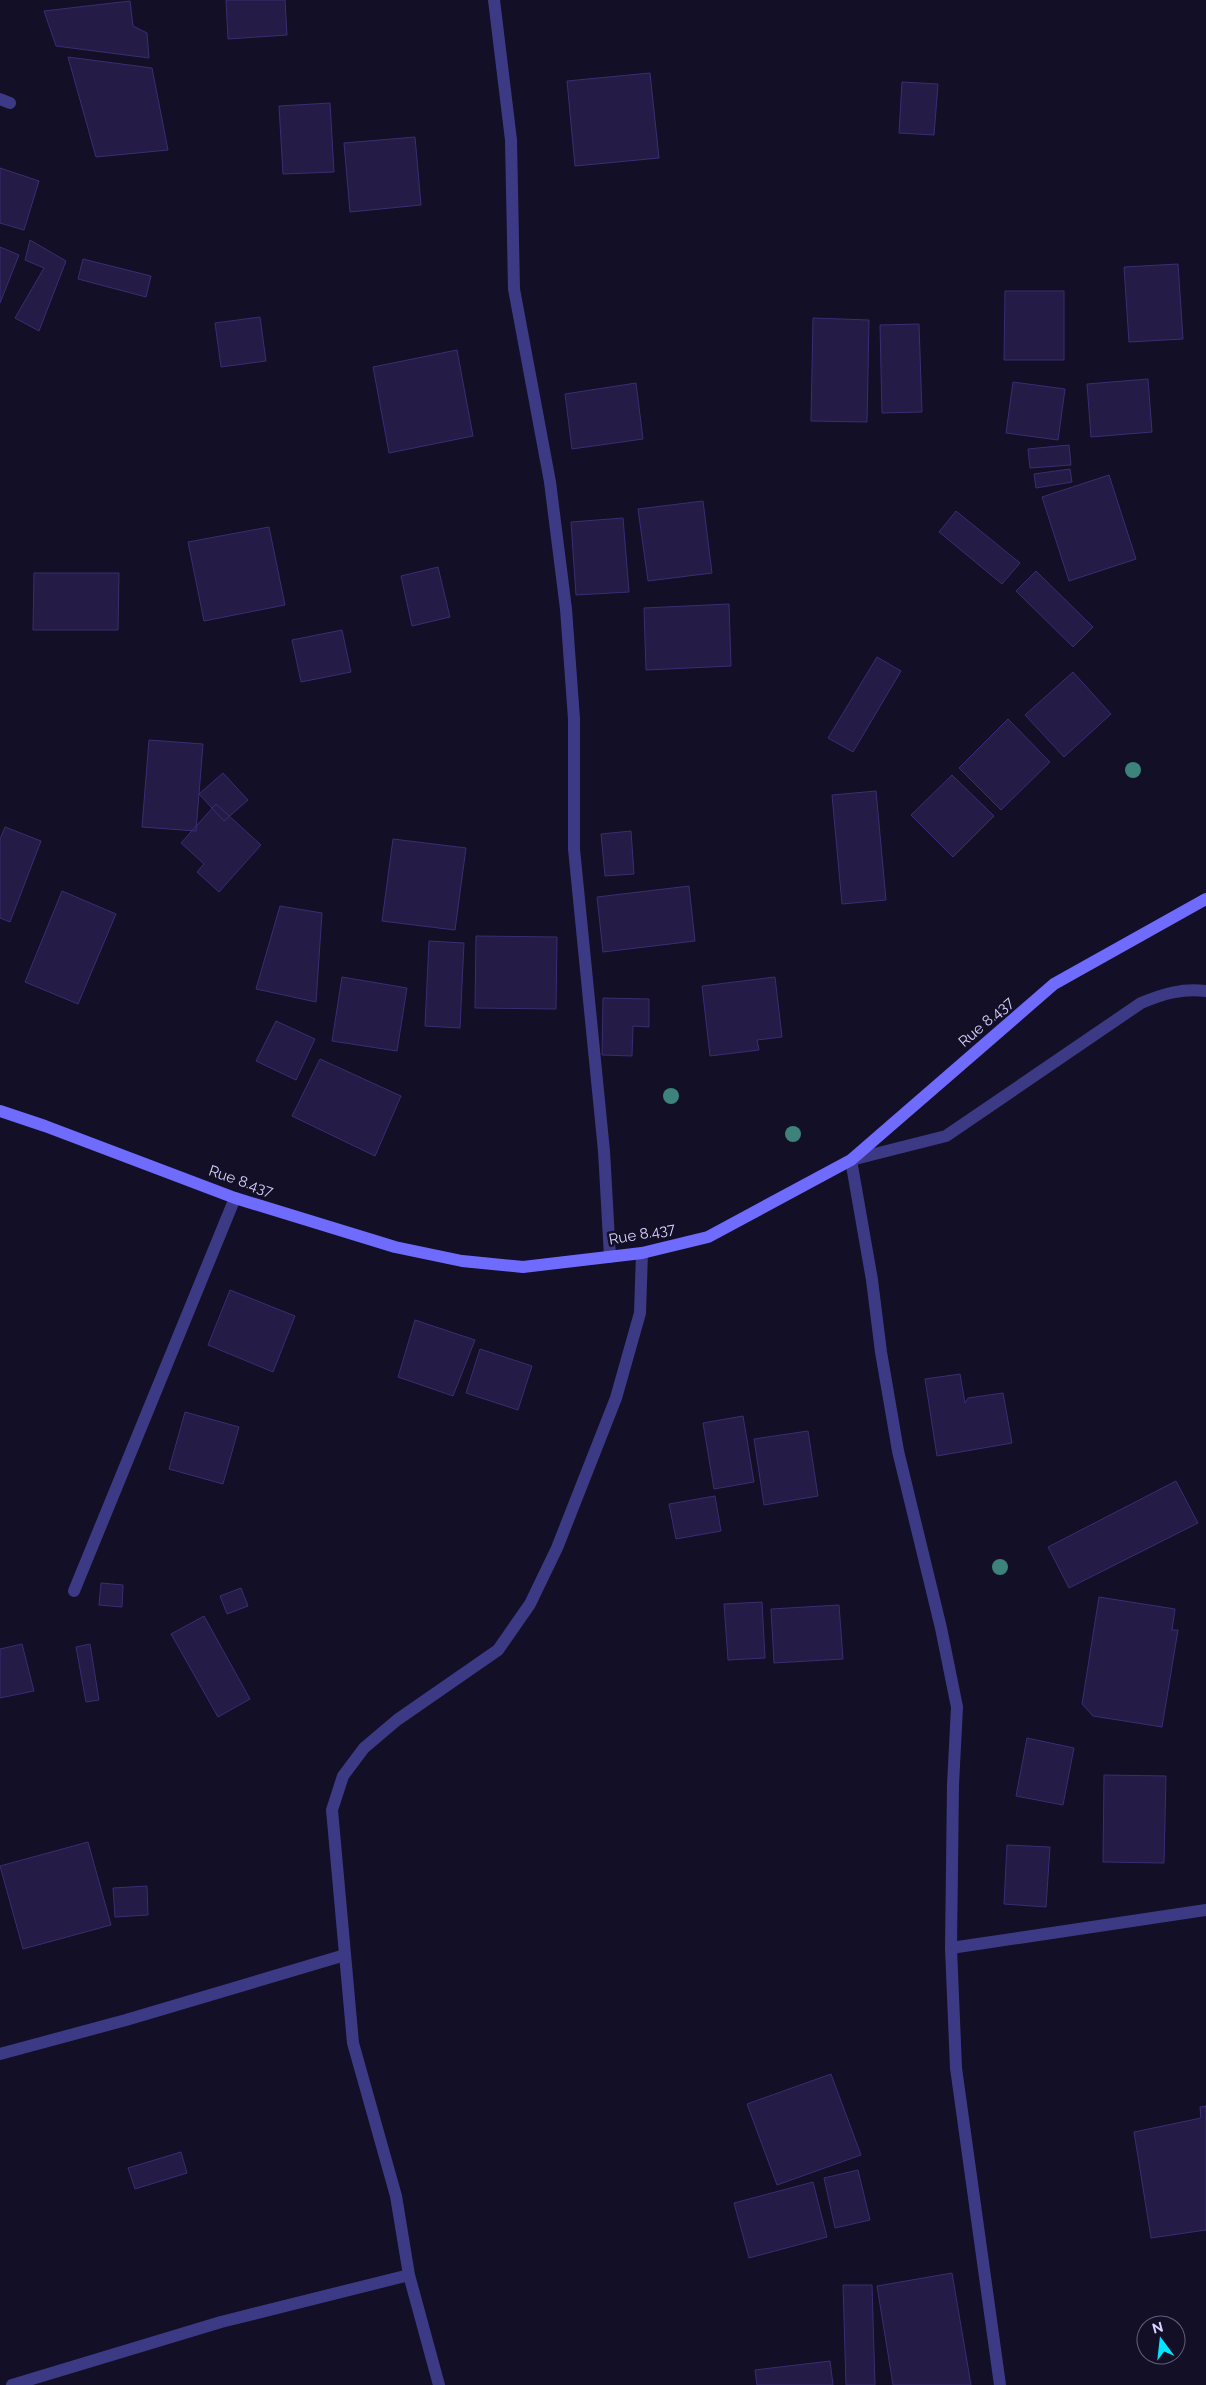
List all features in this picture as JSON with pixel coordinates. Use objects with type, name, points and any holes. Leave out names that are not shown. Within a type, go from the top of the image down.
[{"type":"main road","name":"Rue 8.437","points":[[0,1111],[45,1126],[235,1198],[395,1247],[462,1260],[523,1267],[642,1253],[708,1237],[850,1160],[1054,984],[1206,899]]},
{"type":"street","points":[[494,0],[511,140],[514,289],[550,482],[566,609],[574,719],[574,850],[604,1151],[610,1257]]},
{"type":"street","points":[[1000,2385],[956,2068],[951,1948],[953,1785],[957,1707],[941,1628],[898,1451],[881,1352],[867,1246],[850,1160],[946,1136],[1142,1003],[1166,993],[1194,989],[1206,991]]},
{"type":"street","points":[[74,1591],[235,1198]]},
{"type":"street","points":[[439,2385],[409,2275],[396,2196],[353,2043],[332,1810],[343,1776],[364,1748],[397,1720],[498,1650],[530,1604],[557,1548],[616,1398],[640,1313],[642,1253]]},
{"type":"street","points":[[951,1948],[1206,1910]]},
{"type":"street","points":[[0,2054],[126,2020],[345,1955]]},
{"type":"street","points":[[12,2385],[221,2322],[409,2275]]},
{"type":"building","points":[[226,0],[285,0],[287,35],[228,39]]},
{"type":"building","points":[[130,1],[133,26],[147,33],[149,58],[56,46],[44,11]]},
{"type":"building","points":[[68,57],[152,68],[168,150],[96,157]]},
{"type":"building","points":[[650,73],[659,158],[575,166],[567,81]]},
{"type":"building","points":[[902,82],[938,84],[934,135],[899,133]]},
{"type":"building","points":[[330,103],[334,172],[283,174],[279,106]]},
{"type":"building","points":[[415,137],[421,205],[350,212],[344,143]]},
{"type":"building","points":[[0,168],[39,181],[24,230],[0,223]]},
{"type":"building","points":[[30,240],[66,261],[39,331],[15,318],[44,268],[25,260]]},
{"type":"building","points":[[0,247],[19,255],[0,303]]},
{"type":"building","points":[[83,259],[151,276],[146,297],[78,279]]},
{"type":"building","points":[[1178,264],[1183,339],[1129,342],[1124,267]]},
{"type":"building","points":[[1005,291],[1064,291],[1064,360],[1004,360]]},
{"type":"building","points":[[260,317],[266,361],[221,367],[215,323]]},
{"type":"building","points":[[813,318],[869,320],[867,422],[811,421]]},
{"type":"building","points":[[919,324],[922,412],[882,413],[880,325]]},
{"type":"building","points":[[457,350],[473,436],[389,453],[373,367]]},
{"type":"building","points":[[1148,379],[1152,432],[1091,437],[1087,384]]},
{"type":"building","points":[[1013,382],[1065,389],[1058,440],[1006,433]]},
{"type":"building","points":[[636,383],[643,439],[572,449],[565,394]]},
{"type":"building","points":[[1069,445],[1071,465],[1030,468],[1028,449]]},
{"type":"building","points":[[1070,469],[1072,482],[1036,488],[1034,474]]},
{"type":"building","points":[[1109,475],[1136,559],[1069,581],[1042,497]]},
{"type":"building","points":[[703,501],[712,573],[648,581],[638,509]]},
{"type":"building","points":[[956,511],[1020,563],[1002,584],[939,532]]},
{"type":"building","points":[[623,518],[629,592],[576,595],[571,522]]},
{"type":"building","points":[[269,527],[285,605],[204,621],[188,542]]},
{"type":"building","points":[[438,567],[450,617],[412,626],[401,576]]},
{"type":"building","points":[[1036,571],[1093,627],[1073,647],[1016,591]]},
{"type":"building","points":[[34,573],[119,573],[118,630],[33,630]]},
{"type":"building","points":[[729,604],[731,666],[646,670],[644,608]]},
{"type":"building","points":[[342,630],[351,672],[301,682],[292,640]]},
{"type":"building","points":[[877,657],[901,671],[853,752],[828,738]]},
{"type":"building","points":[[1073,672],[1111,714],[1064,757],[1025,715]]},
{"type":"building","points":[[1008,719],[1050,762],[1001,810],[959,768]]},
{"type":"building","points":[[149,740],[203,744],[196,831],[142,827]]},
{"type":"building","points":[[223,773],[248,800],[224,821],[199,794]]},
{"type":"building","points":[[952,775],[994,816],[953,857],[911,815]]},
{"type":"building","points":[[876,791],[886,900],[842,904],[832,795]]},
{"type":"building","points":[[216,804],[261,845],[219,892],[197,872],[204,864],[181,843]]},
{"type":"building","points":[[5,827],[41,841],[10,922],[0,918],[0,839]]},
{"type":"building","points":[[631,831],[634,874],[605,876],[601,834]]},
{"type":"building","points":[[393,839],[466,848],[455,930],[382,921]]},
{"type":"building","points":[[689,886],[695,941],[603,952],[597,897]]},
{"type":"building","points":[[62,891],[116,914],[78,1004],[25,982]]},
{"type":"building","points":[[280,906],[322,913],[316,1002],[256,989]]},
{"type":"building","points":[[476,936],[557,937],[556,1009],[475,1008]]},
{"type":"building","points":[[429,941],[464,943],[460,1028],[425,1026]]},
{"type":"building","points":[[342,977],[407,988],[397,1051],[332,1041]]},
{"type":"building","points":[[775,977],[782,1037],[757,1040],[759,1050],[710,1056],[702,986]]},
{"type":"building","points":[[603,998],[649,999],[649,1027],[633,1026],[632,1056],[602,1055]]},
{"type":"building","points":[[276,1021],[315,1039],[296,1080],[256,1061]]},
{"type":"building","points":[[320,1059],[401,1096],[375,1156],[292,1116]]},
{"type":"building","points":[[230,1290],[295,1316],[273,1372],[208,1345]]},
{"type":"building","points":[[415,1320],[475,1340],[453,1396],[398,1377]]},
{"type":"building","points":[[480,1349],[532,1366],[518,1410],[466,1393]]},
{"type":"building","points":[[960,1374],[965,1403],[968,1398],[1003,1393],[1012,1443],[937,1456],[925,1379]]},
{"type":"building","points":[[185,1412],[239,1427],[223,1484],[169,1469]]},
{"type":"building","points":[[743,1416],[754,1482],[714,1489],[703,1423]]},
{"type":"building","points":[[808,1431],[818,1496],[764,1505],[754,1439]]},
{"type":"building","points":[[1176,1481],[1198,1523],[1069,1588],[1048,1547]]},
{"type":"building","points":[[715,1496],[721,1531],[676,1539],[669,1504]]},
{"type":"building","points":[[101,1583],[123,1585],[122,1607],[99,1605]]},
{"type":"building","points":[[241,1588],[248,1606],[227,1614],[220,1596]]},
{"type":"building","points":[[1099,1597],[1175,1609],[1172,1630],[1178,1630],[1162,1727],[1093,1716],[1082,1704]]},
{"type":"building","points":[[762,1602],[765,1658],[728,1660],[724,1604]]},
{"type":"building","points":[[839,1605],[843,1659],[774,1663],[771,1609]]},
{"type":"building","points":[[204,1616],[250,1699],[218,1717],[171,1634]]},
{"type":"building","points":[[22,1644],[34,1691],[0,1698],[0,1649]]},
{"type":"building","points":[[90,1644],[99,1700],[86,1702],[76,1647]]},
{"type":"building","points":[[1027,1738],[1074,1748],[1063,1805],[1016,1796]]},
{"type":"building","points":[[1104,1775],[1166,1776],[1164,1863],[1103,1862]]},
{"type":"building","points":[[88,1842],[111,1925],[23,1949],[0,1866]]},
{"type":"building","points":[[1007,1845],[1050,1847],[1046,1907],[1004,1904]]},
{"type":"building","points":[[147,1886],[148,1915],[115,1917],[113,1888]]},
{"type":"building","points":[[831,2074],[861,2155],[777,2185],[747,2104]]},
{"type":"building","points":[[1206,2106],[1206,2230],[1151,2238],[1134,2132],[1201,2118],[1200,2107]]},
{"type":"building","points":[[181,2152],[187,2173],[135,2189],[128,2168]]},
{"type":"building","points":[[858,2170],[870,2220],[835,2228],[824,2178]]},
{"type":"building","points":[[813,2182],[827,2237],[749,2258],[734,2203]]},
{"type":"building","points":[[952,2273],[971,2385],[893,2385],[877,2286]]},
{"type":"building","points":[[843,2285],[872,2285],[875,2385],[846,2385]]},
{"type":"building","points":[[830,2361],[833,2385],[757,2385],[755,2370]]}]
